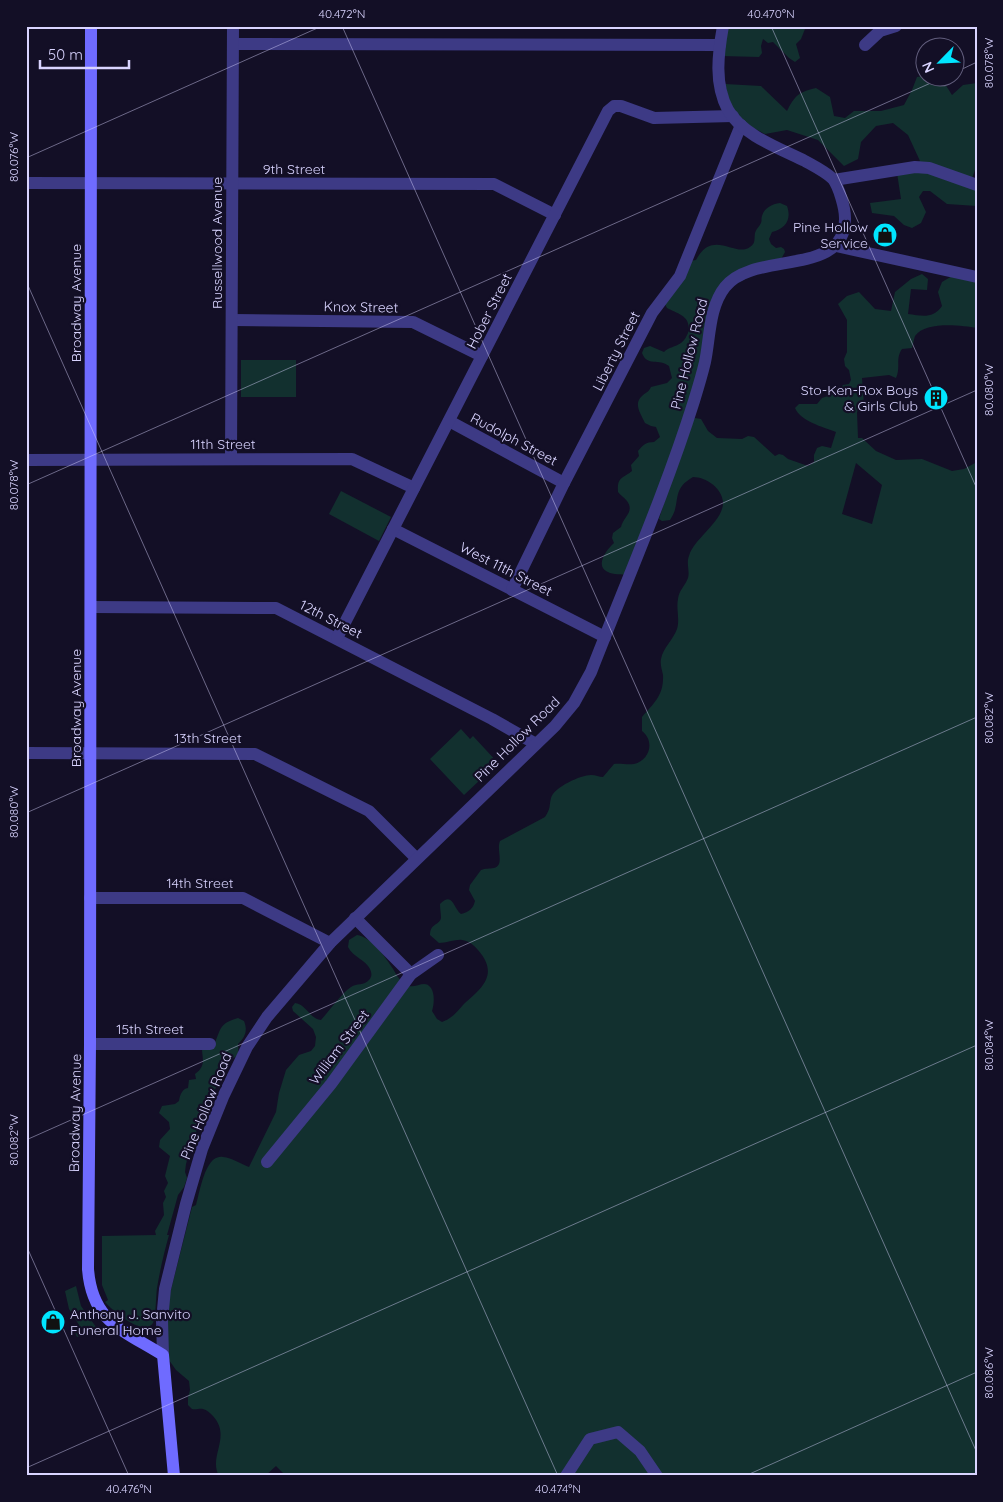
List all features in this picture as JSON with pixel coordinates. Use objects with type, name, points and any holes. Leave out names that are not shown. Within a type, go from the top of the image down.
[{"type":"street","name":"Broadway Avenue","points":[[92,26],[88,1269],[89,1284],[99,1309],[107,1318],[163,1355]]},
{"type":"street","name":"Russellwood Avenue","points":[[231,459],[233,26]]},
{"type":"street","points":[[723,26],[720,45],[719,81],[724,101],[737,121],[756,135],[814,166],[834,180],[842,200],[845,218],[842,237],[836,246],[977,277]]},
{"type":"street","points":[[865,45],[880,31],[896,26]]},
{"type":"street","points":[[233,44],[720,45]]},
{"type":"street","name":"Hober Street","points":[[336,638],[608,111],[614,106],[621,106],[654,118],[737,121]]},
{"type":"street","name":"Liberty Street","points":[[512,590],[564,482],[652,313],[680,276],[737,121]]},
{"type":"street","points":[[834,180],[915,167],[929,168],[977,185]]},
{"type":"street","name":"9th Street","points":[[26,183],[494,184],[554,215]]},
{"type":"street","name":"Pine Hollow Road","points":[[174,1476],[163,1355],[162,1320],[165,1289],[202,1149],[222,1097],[247,1047],[256,1032],[330,943],[555,726],[574,703],[591,672],[675,457],[705,362],[716,305],[720,295],[730,282],[739,275],[758,268],[816,257],[836,246]]},
{"type":"street","name":"Knox Street","points":[[232,320],[413,322],[482,356]]},
{"type":"street","name":"Rudolph Street","points":[[449,421],[564,482]]},
{"type":"street","name":"11th Street","points":[[26,460],[352,459],[414,488]]},
{"type":"street","name":"West 11th Street","points":[[393,528],[605,637]]},
{"type":"street","name":"12th Street","points":[[91,607],[276,608],[536,744]]},
{"type":"street","name":"13th Street","points":[[26,753],[255,754],[369,811],[416,858]]},
{"type":"street","name":"14th Street","points":[[90,898],[243,898],[330,943]]},
{"type":"street","points":[[355,918],[412,974]]},
{"type":"street","name":"William Street","points":[[267,1162],[331,1084],[412,974],[438,955]]},
{"type":"street","name":"15th Street","points":[[90,1044],[210,1044]]},
{"type":"street","points":[[566,1476],[590,1439],[618,1432],[640,1451],[657,1476]]},
{"type":"green space","points":[[727,26],[803,26],[805,29],[801,39],[796,44],[800,58],[795,62],[773,42],[768,43],[763,39],[762,53],[759,57],[722,56]]},
{"type":"green space","points":[[916,80],[916,88],[948,88],[952,95],[960,88],[966,88],[966,85],[977,83],[977,170],[975,170],[969,187],[977,190],[977,206],[947,204],[930,191],[923,191],[919,197],[926,212],[921,223],[912,228],[904,225],[894,216],[872,213],[870,203],[901,199],[897,173],[920,161],[908,135],[893,123],[876,126],[861,142],[858,159],[844,166],[818,140],[787,130],[765,134],[744,123],[730,104],[725,84],[761,86],[787,111],[798,95],[816,88],[830,97],[834,116],[845,118],[854,111],[881,111],[904,105]]},
{"type":"green space","points":[[780,203],[787,206],[788,220],[781,229],[772,232],[769,239],[771,244],[776,248],[781,247],[785,252],[780,261],[720,292],[701,372],[628,575],[610,573],[602,566],[603,558],[614,543],[613,533],[621,527],[630,508],[627,501],[618,492],[619,481],[632,471],[631,465],[639,456],[638,451],[645,444],[654,442],[660,437],[656,427],[645,423],[638,402],[651,387],[667,383],[672,378],[669,366],[647,360],[642,353],[644,348],[650,346],[664,352],[681,343],[688,333],[689,327],[686,319],[667,308],[664,302],[690,261],[696,260],[709,246],[717,245],[738,249],[750,247],[754,242],[755,232],[761,223],[766,209],[771,205]]},
{"type":"green space","points":[[922,274],[928,279],[927,290],[911,289],[908,314],[923,316],[935,313],[942,306],[938,292],[942,282],[952,276],[977,282],[977,328],[944,325],[920,331],[915,336],[912,348],[902,349],[898,360],[896,378],[889,375],[862,378],[864,404],[857,412],[858,438],[862,438],[876,451],[896,460],[922,459],[952,471],[964,469],[977,462],[977,1476],[286,1476],[276,1466],[265,1476],[219,1476],[216,1469],[220,1439],[218,1424],[207,1411],[192,1409],[188,1405],[189,1381],[176,1370],[164,1353],[163,1321],[192,1207],[196,1205],[208,1167],[212,1161],[223,1157],[249,1167],[276,1112],[286,1070],[299,1055],[311,1051],[315,1046],[316,1037],[313,1029],[293,1011],[292,1007],[295,1003],[299,1004],[314,1017],[321,1020],[347,990],[353,986],[365,983],[371,978],[371,970],[366,963],[348,947],[349,940],[357,935],[367,939],[377,947],[403,982],[409,986],[429,985],[434,996],[432,1011],[437,1019],[442,1022],[454,1015],[476,993],[486,981],[488,974],[484,959],[475,946],[462,940],[439,943],[430,935],[431,928],[441,918],[440,904],[448,899],[461,914],[472,908],[475,901],[469,890],[470,885],[481,870],[494,868],[499,864],[500,841],[545,817],[551,798],[557,790],[568,782],[581,777],[591,775],[603,777],[614,764],[634,764],[639,762],[644,759],[649,750],[648,740],[642,731],[642,717],[657,698],[662,688],[661,659],[677,629],[678,599],[688,578],[688,559],[692,549],[719,516],[723,502],[720,492],[712,484],[703,479],[693,477],[681,487],[670,520],[662,521],[659,519],[690,421],[695,418],[701,419],[708,431],[717,438],[742,439],[748,436],[754,437],[775,456],[783,455],[788,459],[808,466],[814,462],[817,448],[822,446],[831,448],[836,432],[807,420],[795,408],[799,404],[817,404],[822,398],[828,396],[831,391],[836,389],[839,391],[843,385],[849,384],[851,380],[844,359],[847,352],[847,320],[838,304],[847,296],[859,292],[875,309],[891,311],[895,292],[911,279]],"holes":[[[856,463],[882,485],[872,524],[842,514]]]},
{"type":"green space","points":[[241,360],[296,360],[296,397],[241,397]]},
{"type":"green space","points":[[341,491],[391,517],[379,541],[329,514]]},
{"type":"green space","points":[[461,729],[470,739],[473,736],[498,763],[464,795],[430,759]]},
{"type":"green space","points":[[238,1018],[244,1021],[246,1031],[238,1044],[238,1053],[226,1064],[217,1078],[214,1092],[209,1097],[204,1112],[197,1119],[196,1137],[191,1145],[186,1164],[185,1172],[187,1178],[184,1187],[178,1195],[167,1235],[169,1235],[158,1281],[154,1320],[149,1327],[136,1325],[114,1311],[105,1302],[108,1300],[102,1285],[102,1236],[156,1235],[155,1231],[164,1215],[163,1203],[166,1197],[164,1191],[168,1183],[165,1176],[170,1156],[159,1147],[160,1140],[170,1129],[169,1122],[159,1113],[162,1106],[175,1104],[179,1101],[184,1090],[188,1088],[189,1080],[196,1079],[195,1074],[202,1066],[202,1050],[215,1043],[224,1024]]},
{"type":"green space","points":[[76,1286],[81,1306],[96,1327],[94,1331],[77,1337],[73,1328],[79,1325],[69,1309],[65,1291]]},
{"type":"place","name":"Pine Hollow Service","points":[[885,235]]},
{"type":"place","name":"Sto-Ken-Rox Boys & Girls Club","points":[[936,398]]},
{"type":"place","name":"Anthony J. Sanvito Funeral Home","points":[[53,1322]]}]
